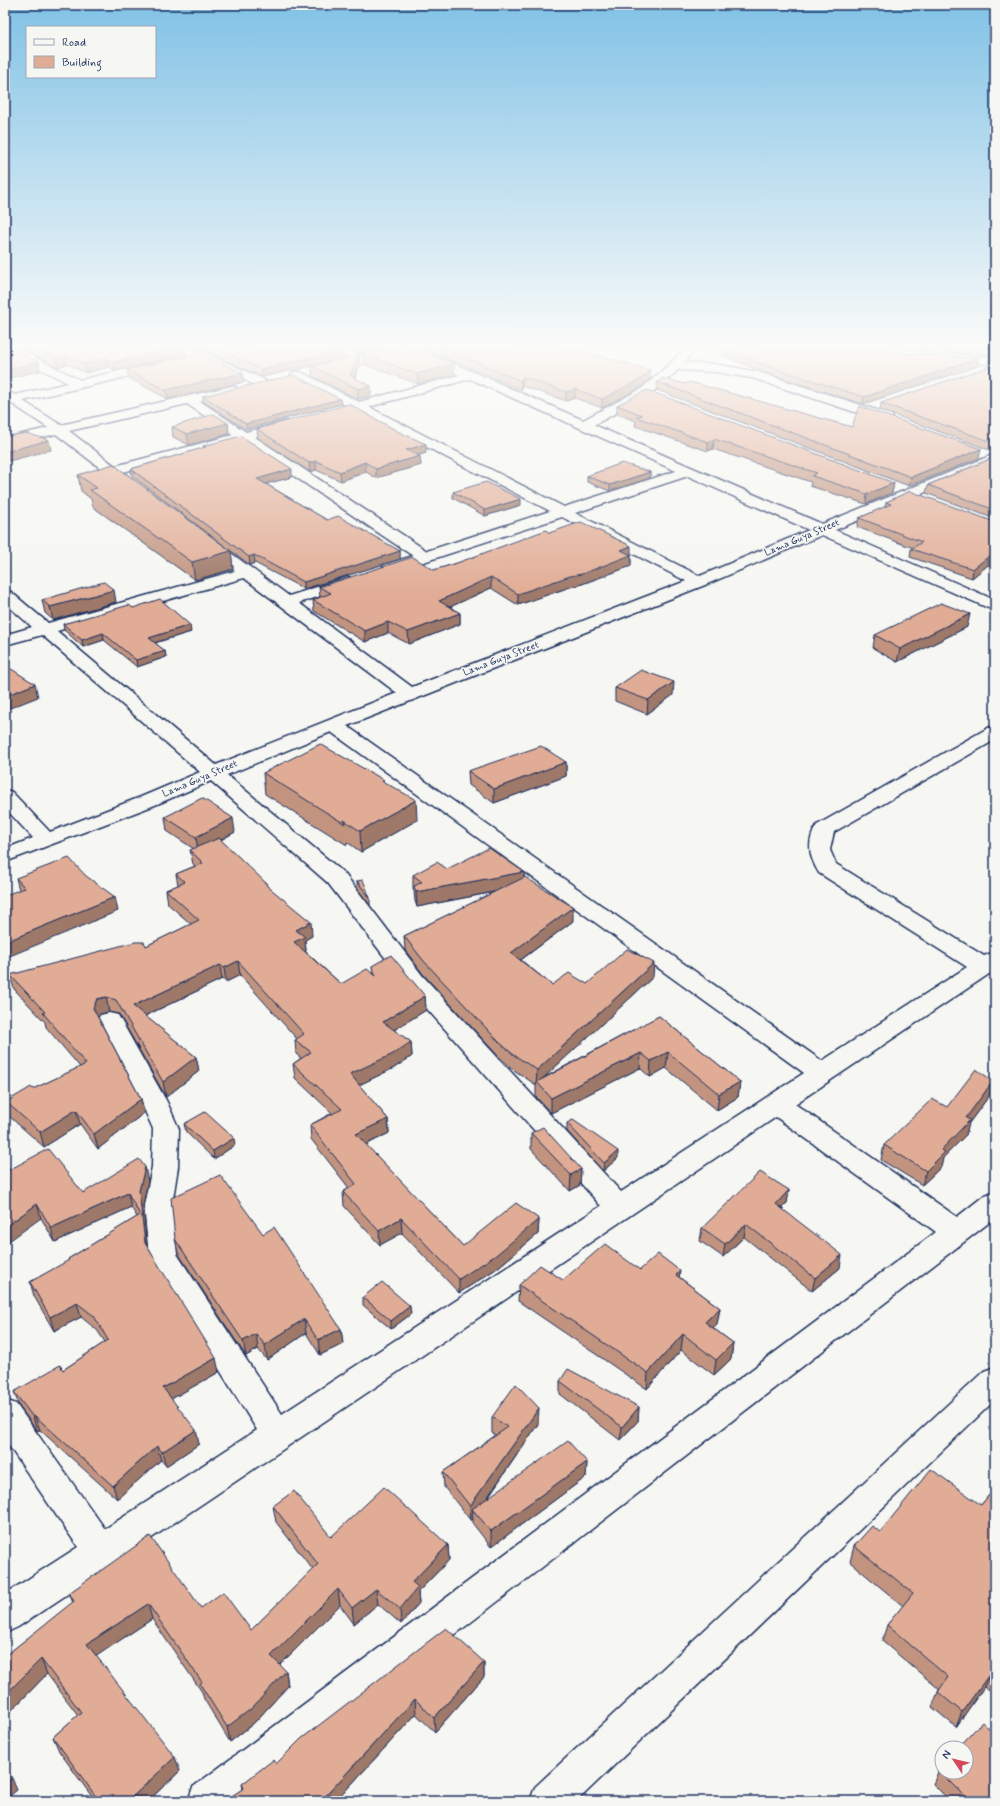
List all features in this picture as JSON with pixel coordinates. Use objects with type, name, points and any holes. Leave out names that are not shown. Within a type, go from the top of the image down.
[{"type":"street","points":[[55,427],[145,495]]},
{"type":"street","points":[[5,442],[71,427]]},
{"type":"street","points":[[231,427],[425,557]]},
{"type":"street","points":[[113,471],[277,427]]},
{"type":"street","points":[[400,427],[699,582]]},
{"type":"street","points":[[589,427],[995,606]]},
{"type":"street","name":"Lama Guya Street","points":[[5,856],[45,839],[148,801],[410,694],[699,582],[822,530],[901,490],[990,459]]},
{"type":"street","points":[[374,574],[689,471]]},
{"type":"street","points":[[901,490],[930,501]]},
{"type":"street","points":[[196,534],[410,694]]},
{"type":"street","points":[[5,640],[247,572]]},
{"type":"street","points":[[286,602],[359,578]]},
{"type":"street","points":[[5,595],[336,878],[414,980],[619,1208]]},
{"type":"street","points":[[333,725],[822,1074]]},
{"type":"street","points":[[5,1616],[989,962],[827,868],[819,850],[824,830],[995,732]]},
{"type":"street","points":[[5,796],[45,839]]},
{"type":"street","points":[[109,1021],[154,1102],[166,1129],[165,1167],[158,1205],[163,1256],[278,1435]]},
{"type":"street","points":[[776,1104],[956,1231]]},
{"type":"street","points":[[207,1801],[956,1231],[995,1203]]},
{"type":"street","points":[[549,1801],[995,1380]]},
{"type":"street","points":[[5,1414],[101,1552]]},
{"type":"building","points":[[173,427],[212,427],[187,434]]},
{"type":"building","points":[[263,427],[391,427],[426,444],[406,450],[420,456],[376,469],[365,462],[340,472],[316,461],[309,463],[257,429]]},
{"type":"building","points":[[666,427],[746,427],[894,483],[867,494],[812,476],[817,473],[714,439],[708,442]]},
{"type":"building","points":[[778,427],[919,427],[981,449],[911,477]]},
{"type":"building","points":[[950,427],[995,427],[995,443]]},
{"type":"building","points":[[26,433],[49,440],[5,452],[5,437]]},
{"type":"building","points":[[241,436],[292,469],[257,479],[327,520],[338,516],[400,551],[304,582],[254,555],[249,557],[131,469],[206,447],[203,446]]},
{"type":"building","points":[[995,457],[995,510],[928,485]]},
{"type":"building","points":[[622,463],[650,472],[610,485],[587,476]]},
{"type":"building","points":[[113,464],[231,551],[192,562],[90,490],[97,488],[78,475]]},
{"type":"building","points":[[486,482],[521,499],[485,510],[453,492]]},
{"type":"building","points":[[910,491],[995,522],[995,559],[989,556],[973,569],[911,549],[922,542],[859,518],[891,504],[886,502]]},
{"type":"building","points":[[581,522],[631,546],[621,550],[631,555],[582,574],[570,576],[518,594],[491,577],[439,601],[460,613],[408,632],[388,622],[365,631],[313,600],[331,593],[319,587],[413,557],[434,570],[546,530],[549,533]]},
{"type":"building","points":[[104,582],[114,590],[50,607],[42,600]]},
{"type":"building","points":[[160,599],[190,625],[149,638],[165,651],[136,660],[103,633],[82,640],[63,624],[129,605],[133,608]]},
{"type":"building","points":[[941,603],[970,614],[900,649],[875,635]]},
{"type":"building","points":[[5,665],[35,684],[5,696]]},
{"type":"building","points":[[641,670],[674,682],[648,700],[615,688]]},
{"type":"building","points":[[320,744],[416,800],[360,831],[344,820],[345,824],[263,773]]},
{"type":"building","points":[[541,746],[566,762],[494,789],[468,771]]},
{"type":"building","points":[[202,798],[233,818],[196,837],[165,817]]},
{"type":"building","points":[[219,838],[267,884],[266,885],[311,922],[296,930],[305,937],[294,942],[341,984],[367,969],[376,976],[372,966],[391,955],[425,996],[383,1022],[411,1042],[393,1054],[350,1074],[388,1119],[356,1134],[463,1246],[516,1203],[539,1219],[496,1255],[459,1279],[401,1218],[379,1231],[343,1192],[356,1184],[310,1125],[342,1109],[293,1064],[311,1052],[295,1040],[304,1034],[238,961],[224,968],[220,965],[133,1006],[196,1057],[163,1082],[116,1000],[106,997],[97,999],[93,1008],[141,1099],[94,1134],[76,1110],[40,1132],[6,1102],[31,1087],[33,1089],[86,1064],[43,1013],[45,1012],[10,975],[135,942],[144,942],[146,946],[199,920],[166,890],[185,882],[176,874],[203,863],[190,850]]},
{"type":"building","points":[[489,848],[524,872],[416,892],[414,886],[422,882],[413,875],[437,862],[447,869]]},
{"type":"building","points":[[69,858],[86,876],[115,897],[5,942],[5,895],[25,888],[16,878]]},
{"type":"building","points":[[525,877],[573,907],[511,953],[552,985],[569,973],[587,984],[627,949],[654,963],[537,1070],[514,1055],[499,1042],[423,960],[404,936]]},
{"type":"building","points":[[363,880],[370,898],[357,881]]},
{"type":"building","points":[[659,1016],[740,1082],[719,1094],[668,1052],[651,1061],[641,1053],[551,1098],[537,1082]]},
{"type":"building","points":[[976,1069],[993,1081],[966,1118],[970,1120],[941,1150],[945,1152],[926,1171],[884,1145],[932,1099],[947,1107]]},
{"type":"building","points":[[205,1112],[234,1138],[213,1151],[184,1124]]},
{"type":"building","points":[[573,1120],[618,1151],[604,1163],[567,1123]]},
{"type":"building","points":[[543,1127],[581,1169],[571,1175],[531,1133]]},
{"type":"building","points":[[48,1149],[83,1193],[139,1159],[145,1167],[139,1191],[145,1243],[216,1358],[163,1388],[196,1430],[162,1452],[157,1446],[113,1486],[35,1416],[33,1417],[14,1392],[60,1365],[63,1370],[108,1340],[94,1316],[77,1303],[50,1317],[30,1282],[69,1260],[68,1259],[140,1215],[128,1193],[51,1228],[37,1204],[5,1227],[5,1164],[9,1170]]},
{"type":"building","points":[[760,1172],[789,1190],[776,1204],[842,1255],[815,1278],[746,1224],[725,1244],[702,1228]]},
{"type":"building","points":[[220,1175],[263,1234],[274,1227],[341,1329],[318,1340],[304,1319],[265,1345],[256,1334],[243,1341],[175,1239],[171,1198]]},
{"type":"building","points":[[605,1244],[640,1270],[658,1254],[680,1271],[676,1275],[720,1308],[705,1322],[733,1343],[716,1360],[683,1334],[648,1373],[519,1285],[540,1265],[563,1280]]},
{"type":"building","points":[[382,1282],[410,1306],[391,1321],[363,1297]]},
{"type":"building","points":[[568,1369],[639,1407],[622,1427],[560,1381]]},
{"type":"building","points":[[516,1384],[539,1408],[470,1506],[443,1472],[508,1427],[492,1417]]},
{"type":"building","points":[[568,1441],[587,1462],[491,1531],[472,1509]]},
{"type":"building","points":[[931,1469],[981,1505],[995,1488],[995,1675],[991,1672],[962,1712],[938,1692],[948,1677],[887,1625],[913,1593],[854,1546],[872,1526],[880,1532]]},
{"type":"building","points":[[384,1487],[448,1545],[412,1582],[418,1587],[400,1609],[376,1589],[352,1608],[338,1589],[271,1656],[286,1671],[251,1709],[227,1727],[200,1684],[202,1682],[148,1604],[87,1644],[175,1757],[128,1801],[99,1801],[53,1737],[81,1712],[41,1659],[5,1695],[5,1656],[74,1601],[69,1593],[150,1536],[201,1608],[223,1592],[251,1630],[318,1564],[273,1506],[294,1491],[331,1537]]},
{"type":"building","points":[[446,1628],[484,1662],[434,1718],[415,1699],[321,1801],[224,1801],[244,1788],[242,1784],[273,1760],[276,1764],[301,1739]]},
{"type":"building","points":[[982,1722],[995,1734],[995,1801],[970,1801],[949,1780],[974,1780],[974,1740],[965,1740]]},
{"type":"building","points":[[5,1767],[12,1778],[5,1783]]}]
